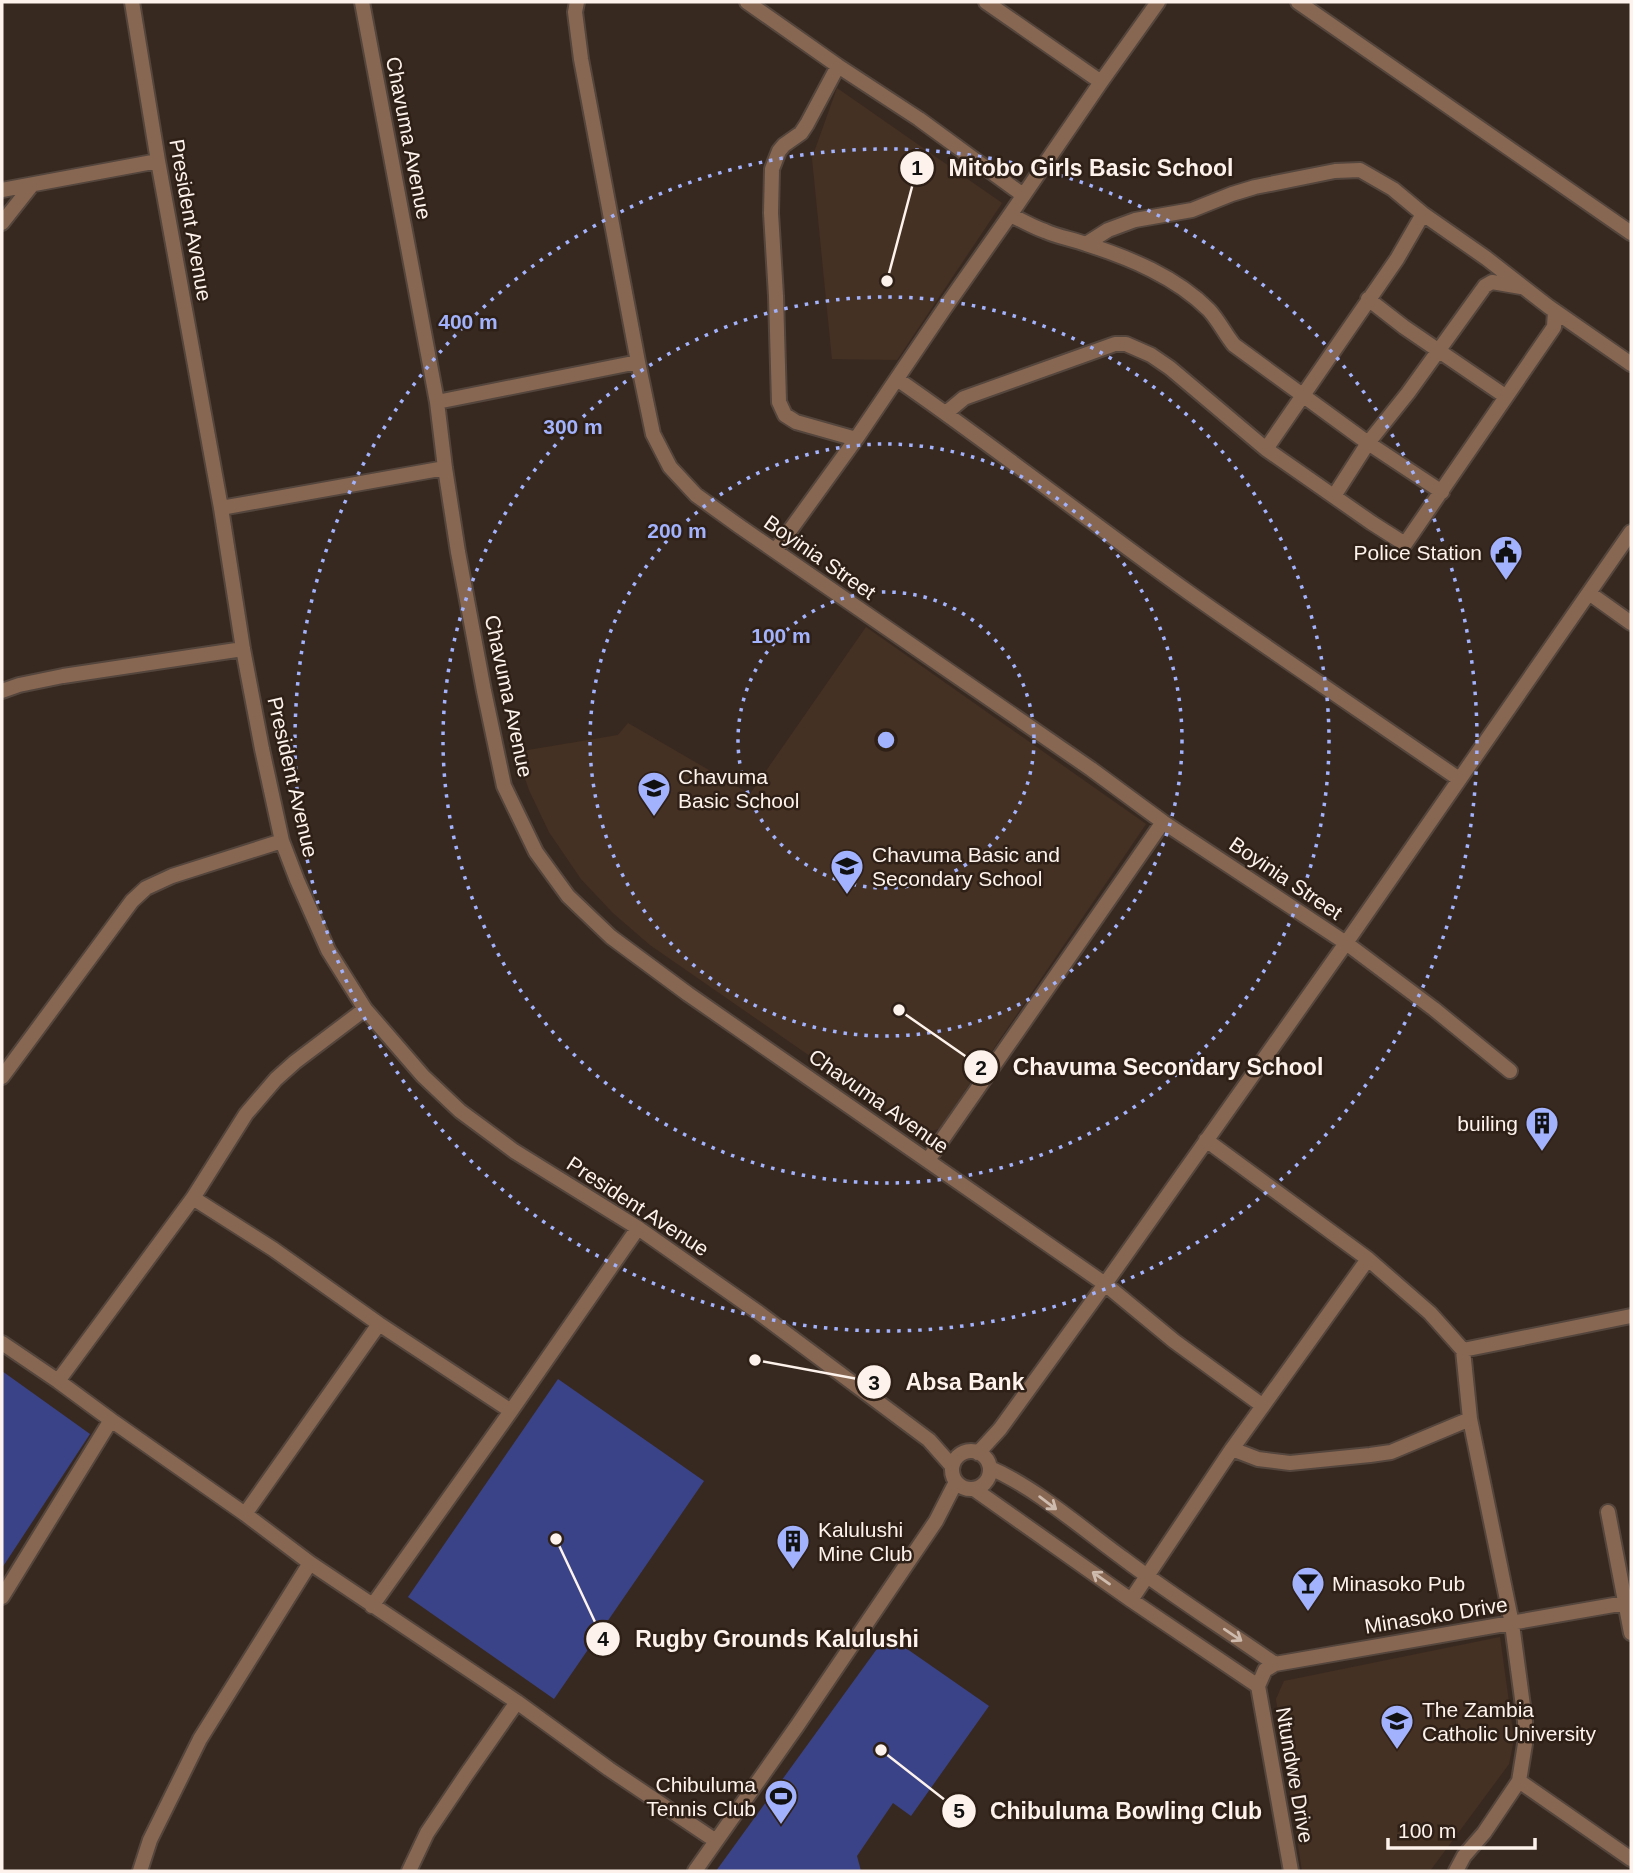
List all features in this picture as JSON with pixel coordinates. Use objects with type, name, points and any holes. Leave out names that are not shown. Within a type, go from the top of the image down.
[{"type":"street","name":"President Avenue","points":[[132,2],[262,749],[282,841],[328,950],[365,1009],[423,1076],[460,1111],[514,1151],[638,1228],[760,1313],[929,1440],[952,1466]]},
{"type":"street","name":"Chavuma Avenue","points":[[362,2],[437,402],[445,468],[484,691],[504,786],[536,852],[568,896],[611,937],[698,1001],[1105,1284],[1174,1341],[1263,1406]]},
{"type":"street","name":"Boyinia Street","points":[[577,2],[575,12],[581,59],[638,362],[653,434],[670,467],[696,495],[775,551],[1091,769],[1163,822],[1346,943],[1434,1009],[1510,1071]]},
{"type":"street","points":[[747,2],[919,119],[1023,195]]},
{"type":"street","points":[[986,2],[1101,82]]},
{"type":"street","points":[[775,551],[856,439],[1158,2]]},
{"type":"street","points":[[1298,2],[1631,233]]},
{"type":"street","points":[[838,65],[801,133],[779,151],[772,169],[771,213],[779,402],[785,415],[796,422],[856,439]]},
{"type":"street","points":[[2,190],[158,161]]},
{"type":"street","points":[[2,190],[158,161]]},
{"type":"street","points":[[1086,244],[1108,230],[1135,220],[1192,210],[1255,187],[1349,169],[1360,170],[1393,189],[1423,214],[1631,364]]},
{"type":"street","points":[[2,223],[32,185]]},
{"type":"street","points":[[1266,449],[1397,259],[1423,214]]},
{"type":"street","points":[[1010,215],[1046,232],[1128,259],[1156,272],[1193,296],[1219,322],[1234,345],[1368,443],[1442,492]]},
{"type":"street","points":[[1334,496],[1368,443],[1488,284],[1502,283],[1523,287]]},
{"type":"street","points":[[1368,299],[1505,396]]},
{"type":"street","points":[[946,413],[964,398],[1115,344],[1126,344],[1151,355],[1170,368],[1266,449],[1405,544],[1554,327],[1555,311]]},
{"type":"street","points":[[1548,336],[1564,331],[1589,334]]},
{"type":"street","points":[[437,402],[638,362]]},
{"type":"street","points":[[897,379],[1188,592],[1459,779]]},
{"type":"street","points":[[221,508],[445,468]]},
{"type":"street","points":[[980,1458],[1346,943],[1631,532]]},
{"type":"street","points":[[1589,593],[1631,623]]},
{"type":"street","points":[[2,691],[63,676],[243,649]]},
{"type":"street","points":[[928,1160],[1163,822]]},
{"type":"street","points":[[2,1077],[132,901],[146,888],[172,876],[282,841]]},
{"type":"street","points":[[58,1381],[193,1198],[246,1114],[276,1079],[295,1062],[365,1009]]},
{"type":"street","points":[[1206,1140],[1368,1259],[1430,1313],[1463,1350],[1471,1419],[1512,1624],[1525,1721],[1525,1744],[1520,1781],[1484,1833],[1464,1856],[1456,1871]]},
{"type":"street","points":[[193,1198],[511,1411]]},
{"type":"street","points":[[372,1606],[638,1228]]},
{"type":"street","points":[[1131,1600],[1232,1449],[1368,1259]]},
{"type":"street","points":[[1463,1350],[1631,1316]]},
{"type":"street","points":[[245,1514],[379,1324]]},
{"type":"street","points":[[2,1343],[310,1563],[517,1702],[608,1769],[716,1841]]},
{"type":"street","points":[[1232,1449],[1258,1459],[1290,1463],[1370,1455],[1391,1452],[1471,1419]]},
{"type":"street","points":[[2,1597],[111,1420]]},
{"type":"street","name":"President Avenue","points":[[929,1440],[980,1458],[1036,1494],[1147,1576],[1275,1664]]},
{"type":"street","points":[[980,1458],[959,1456],[952,1466],[953,1475],[965,1486],[1258,1686],[1265,1671],[1275,1664]]},
{"type":"street","points":[[965,1486],[981,1486],[986,1482],[989,1475],[980,1458]]},
{"type":"street","points":[[695,1871],[936,1521],[965,1486]]},
{"type":"street","points":[[1608,1513],[1629,1603],[1631,1633]]},
{"type":"street","points":[[140,1871],[150,1840],[200,1739],[310,1563]]},
{"type":"street","name":"Minasoko Drive","points":[[1275,1664],[1629,1603]]},
{"type":"street","name":"Ntundwe Drive","points":[[1258,1686],[1291,1871]]},
{"type":"street","points":[[409,1871],[428,1833],[517,1702]]},
{"type":"street","points":[[1520,1781],[1631,1859]]},
{"type":"shaded area","points":[[837,88],[1002,203],[897,360],[832,359],[812,158]]},
{"type":"shaded area","name":"Chavuma Basic and Secondary School","points":[[866,627],[1146,824],[939,1129],[921,1133],[650,945],[613,913],[581,879],[549,832],[529,790],[516,752],[618,735],[628,723],[750,794]]},
{"type":"shaded area","points":[[2,1371],[90,1434],[2,1568]]},
{"type":"shaded area","points":[[558,1379],[704,1481],[554,1699],[408,1597]]},
{"type":"shaded area","points":[[887,1635],[989,1706],[911,1816],[893,1803],[857,1856],[861,1871],[716,1871]]},
{"type":"shaded area","name":"The Zambia Catholic University","points":[[1500,1637],[1514,1739],[1509,1764],[1430,1871],[1302,1871],[1276,1699],[1284,1681]]},
{"type":"place","name":"Mitobo Girls Basic School","points":[[887,281]]},
{"type":"place","name":"Police Station","points":[[1506,582]]},
{"type":"place","name":"Chavuma Basic School","points":[[654,818]]},
{"type":"place","name":"Chavuma Basic and Secondary School","points":[[847,896]]},
{"type":"place","name":"Chavuma Secondary School","points":[[899,1010]]},
{"type":"place","name":"builing","points":[[1542,1153]]},
{"type":"place","name":"Absa Bank","points":[[755,1360]]},
{"type":"place","name":"Rugby Grounds Kalulushi","points":[[556,1539]]},
{"type":"place","name":"Kalulushi Mine Club","points":[[793,1571]]},
{"type":"place","name":"Minasoko Pub","points":[[1308,1613]]},
{"type":"place","name":"Chibuluma Bowling Club","points":[[881,1750]]},
{"type":"place","name":"The Zambia Catholic University","points":[[1397,1751]]},
{"type":"place","name":"Chibuluma Tennis Club","points":[[781,1826]]}]
